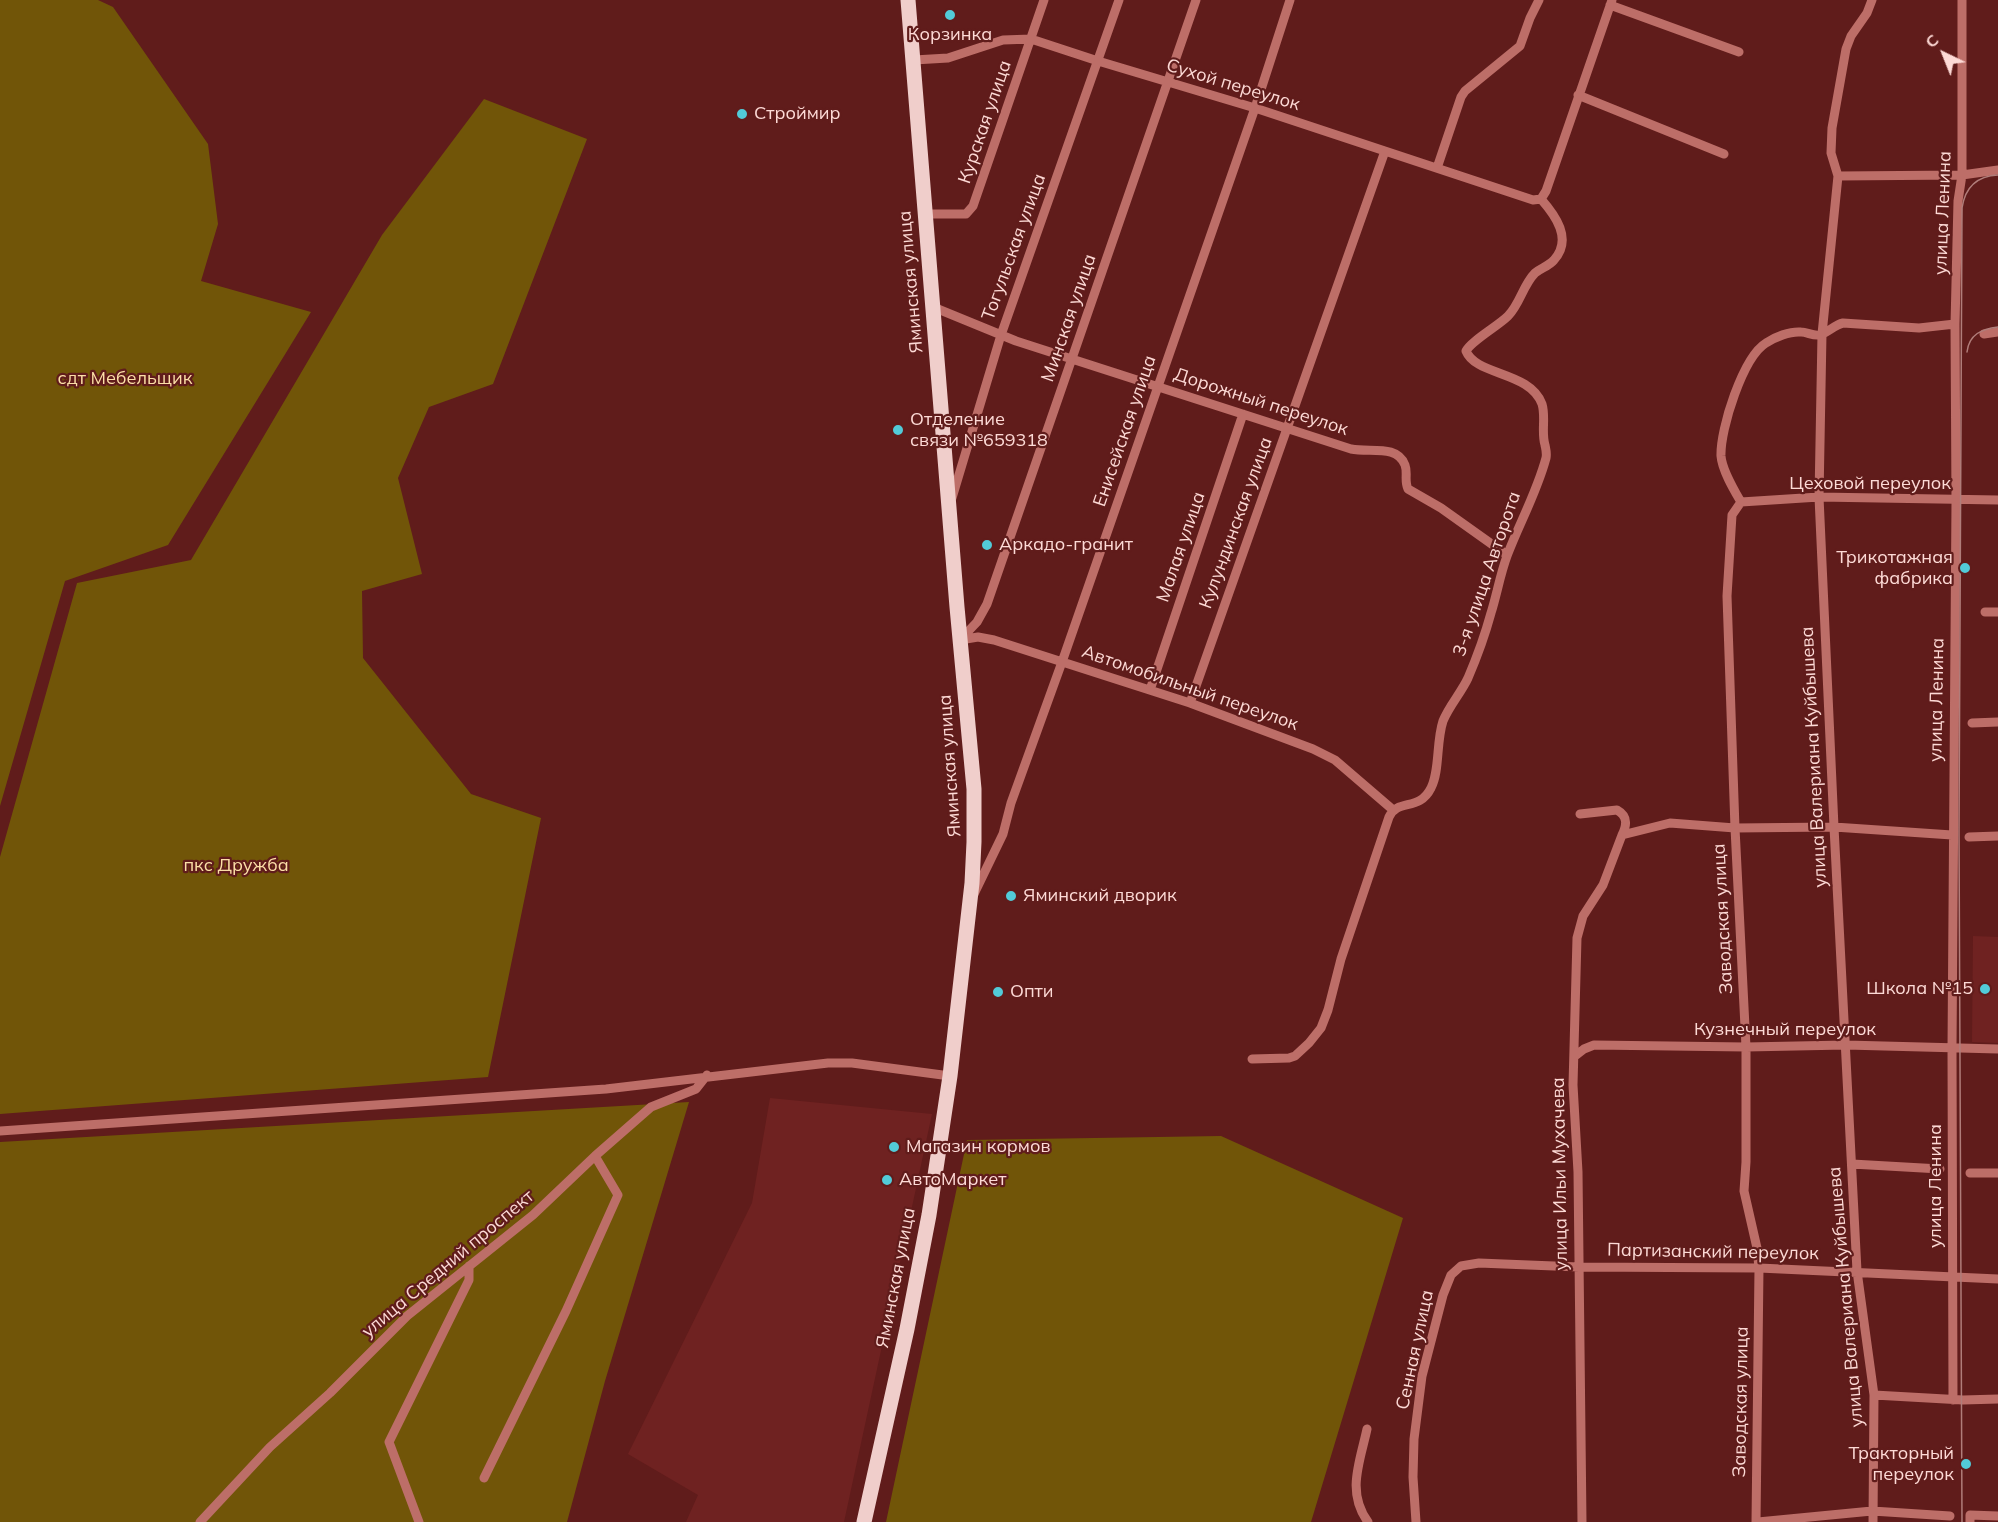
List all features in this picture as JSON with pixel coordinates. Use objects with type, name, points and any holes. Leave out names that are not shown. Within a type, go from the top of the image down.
[{"type":"main road","name":"Яминская улица","points":[[864,1522],[907,1329],[929,1215],[950,1076],[970,903],[974,842],[974,789],[908,0]]},
{"type":"street","name":"Курская улица","points":[[925,214],[966,214],[974,206],[1044,0]]},
{"type":"street","name":"Тогульская улица","points":[[949,508],[1001,334],[1119,0]]},
{"type":"street","name":"Минская улица","points":[[960,640],[977,622],[987,604],[1196,0]]},
{"type":"street","name":"Енисейская улица","points":[[970,903],[1003,834],[1011,802],[1255,108],[1290,0]]},
{"type":"street","points":[[1437,168],[1461,97],[1465,91],[1520,46],[1539,0]]},
{"type":"street","name":"улица Валериана Куйбышева","points":[[1872,0],[1846,49],[1832,128],[1831,153],[1838,176],[1822,334],[1819,497],[1857,1271],[1874,1395],[1873,1522]]},
{"type":"street","name":"улица Ленина","points":[[1953,1400],[1952,835],[1956,501],[1955,324],[1958,201],[1962,175],[1962,0]]},
{"type":"street","points":[[1541,199],[1546,191],[1611,2],[1739,52]]},
{"type":"street","name":"Сухой переулок","points":[[914,60],[948,58],[1003,40],[1031,39],[1098,62],[1255,108],[1533,200],[1541,199]]},
{"type":"street","points":[[1578,95],[1724,154]]},
{"type":"street","name":"Кулундинская улица","points":[[1190,703],[1385,151]]},
{"type":"street","points":[[1838,176],[1962,175],[1998,170]]},
{"type":"street","name":"3-я улица Авторота","points":[[1392,809],[1416,803],[1432,788],[1441,728],[1473,665],[1491,613],[1507,555],[1546,458],[1542,405],[1538,396],[1526,384],[1476,363],[1466,351],[1469,346],[1510,315],[1520,302],[1533,275],[1551,263],[1559,254],[1562,242],[1561,229],[1541,199]]},
{"type":"street","name":"Дорожный переулок","points":[[933,307],[1001,334],[1352,449],[1364,452],[1391,451],[1396,453],[1405,464],[1408,489],[1441,508],[1507,555]]},
{"type":"street","points":[[1741,502],[1734,493],[1723,464],[1723,435],[1742,374],[1759,348],[1776,338],[1797,332],[1822,334],[1833,326],[1843,323],[1919,328],[1955,324]]},
{"type":"street","points":[[1984,334],[1998,332]]},
{"type":"street","name":"Малая улица","points":[[1150,690],[1243,414]]},
{"type":"street","name":"Цеховой переулок","points":[[1741,502],[1819,497],[1998,500]]},
{"type":"street","name":"Заводская улица","points":[[1741,502],[1732,515],[1727,576],[1735,828],[1746,1047],[1744,1191],[1757,1248],[1759,1268],[1757,1522]]},
{"type":"street","points":[[1985,612],[1998,612]]},
{"type":"street","name":"Автомобильный переулок","points":[[960,640],[986,638],[1257,726],[1328,755],[1392,809]]},
{"type":"street","points":[[1972,723],[1998,722]]},
{"type":"street","points":[[1252,1059],[1295,1056],[1321,1028],[1345,948],[1392,809]]},
{"type":"street","points":[[1580,814],[1617,810],[1626,820],[1622,835],[1670,824],[1735,828],[1834,827],[1952,835]]},
{"type":"street","name":"улица Ильи Мухачева","points":[[1582,1522],[1578,1172],[1573,1085],[1578,931],[1583,916],[1603,885],[1622,835]]},
{"type":"street","points":[[1969,837],[1998,836]]},
{"type":"street","name":"Кузнечный переулок","points":[[1575,1056],[1594,1045],[1746,1047],[1846,1045],[1998,1049]]},
{"type":"street","points":[[0,1131],[606,1089],[828,1063],[852,1063],[950,1076]]},
{"type":"street","name":"улица Средний проспект","points":[[200,1522],[270,1447],[330,1393],[407,1316],[533,1215],[651,1107],[696,1089],[707,1076]]},
{"type":"street","points":[[484,1478],[566,1311],[618,1195],[595,1156]]},
{"type":"street","points":[[1852,1164],[1940,1169]]},
{"type":"street","points":[[1970,1173],[1998,1173]]},
{"type":"street","name":"Партизанский переулок","points":[[1464,1265],[1479,1263],[1579,1267],[1759,1268],[1998,1279]]},
{"type":"street","name":"Сенная улица","points":[[1416,1522],[1413,1477],[1414,1439],[1422,1376],[1447,1283],[1454,1271],[1464,1265]]},
{"type":"street","points":[[419,1522],[389,1442],[470,1280],[469,1266]]},
{"type":"street","points":[[1874,1395],[1953,1400],[1998,1399]]},
{"type":"street","points":[[1367,1429],[1355,1489],[1358,1503],[1368,1522]]},
{"type":"street","points":[[1757,1522],[1872,1511],[1950,1516]]},
{"type":"street","points":[[1970,1519],[1998,1516]]},
{"type":"shaded area","name":"Школа №15","points":[[1973,936],[1998,937],[1998,1043],[1972,1042]]},
{"type":"shaded area","points":[[770,1098],[932,1114],[844,1522],[686,1522],[698,1495],[628,1454],[752,1203]]},
{"type":"green space","name":"сдт Мебельщик","points":[[0,0],[98,0],[113,7],[208,144],[218,224],[201,281],[311,312],[168,545],[65,581],[0,806]]},
{"type":"green space","name":"пкс Дружба","points":[[484,99],[587,139],[493,384],[429,407],[398,478],[422,574],[362,591],[363,658],[471,794],[541,818],[488,1077],[0,1114],[0,857],[77,583],[191,560],[382,235]]},
{"type":"green space","points":[[689,1102],[605,1381],[567,1522],[0,1522],[0,1142]]},
{"type":"green space","points":[[1221,1136],[1403,1218],[1311,1522],[886,1522],[967,1140]]},
{"type":"tram line","points":[[1962,1522],[1959,832],[1962,208],[1973,184],[1984,178],[1998,175]]},
{"type":"tram line","points":[[1967,352],[1973,337],[1987,329],[1998,327]]},
{"type":"place","name":"Корзинка","points":[[950,15]]},
{"type":"place","name":"Строймир","points":[[742,114]]},
{"type":"place","name":"Отделение связи №659318","points":[[898,430]]},
{"type":"place","name":"Аркадо-гранит","points":[[987,545]]},
{"type":"place","name":"Трикотажная фабрика","points":[[1965,568]]},
{"type":"place","name":"Яминский дворик","points":[[1011,896]]},
{"type":"place","name":"Школа №15","points":[[1985,989]]},
{"type":"place","name":"Опти","points":[[998,992]]},
{"type":"place","name":"Магазин кормов","points":[[894,1147]]},
{"type":"place","name":"АвтоМаркет","points":[[887,1180]]},
{"type":"place","name":"Тракторный переулок","points":[[1966,1464]]}]
